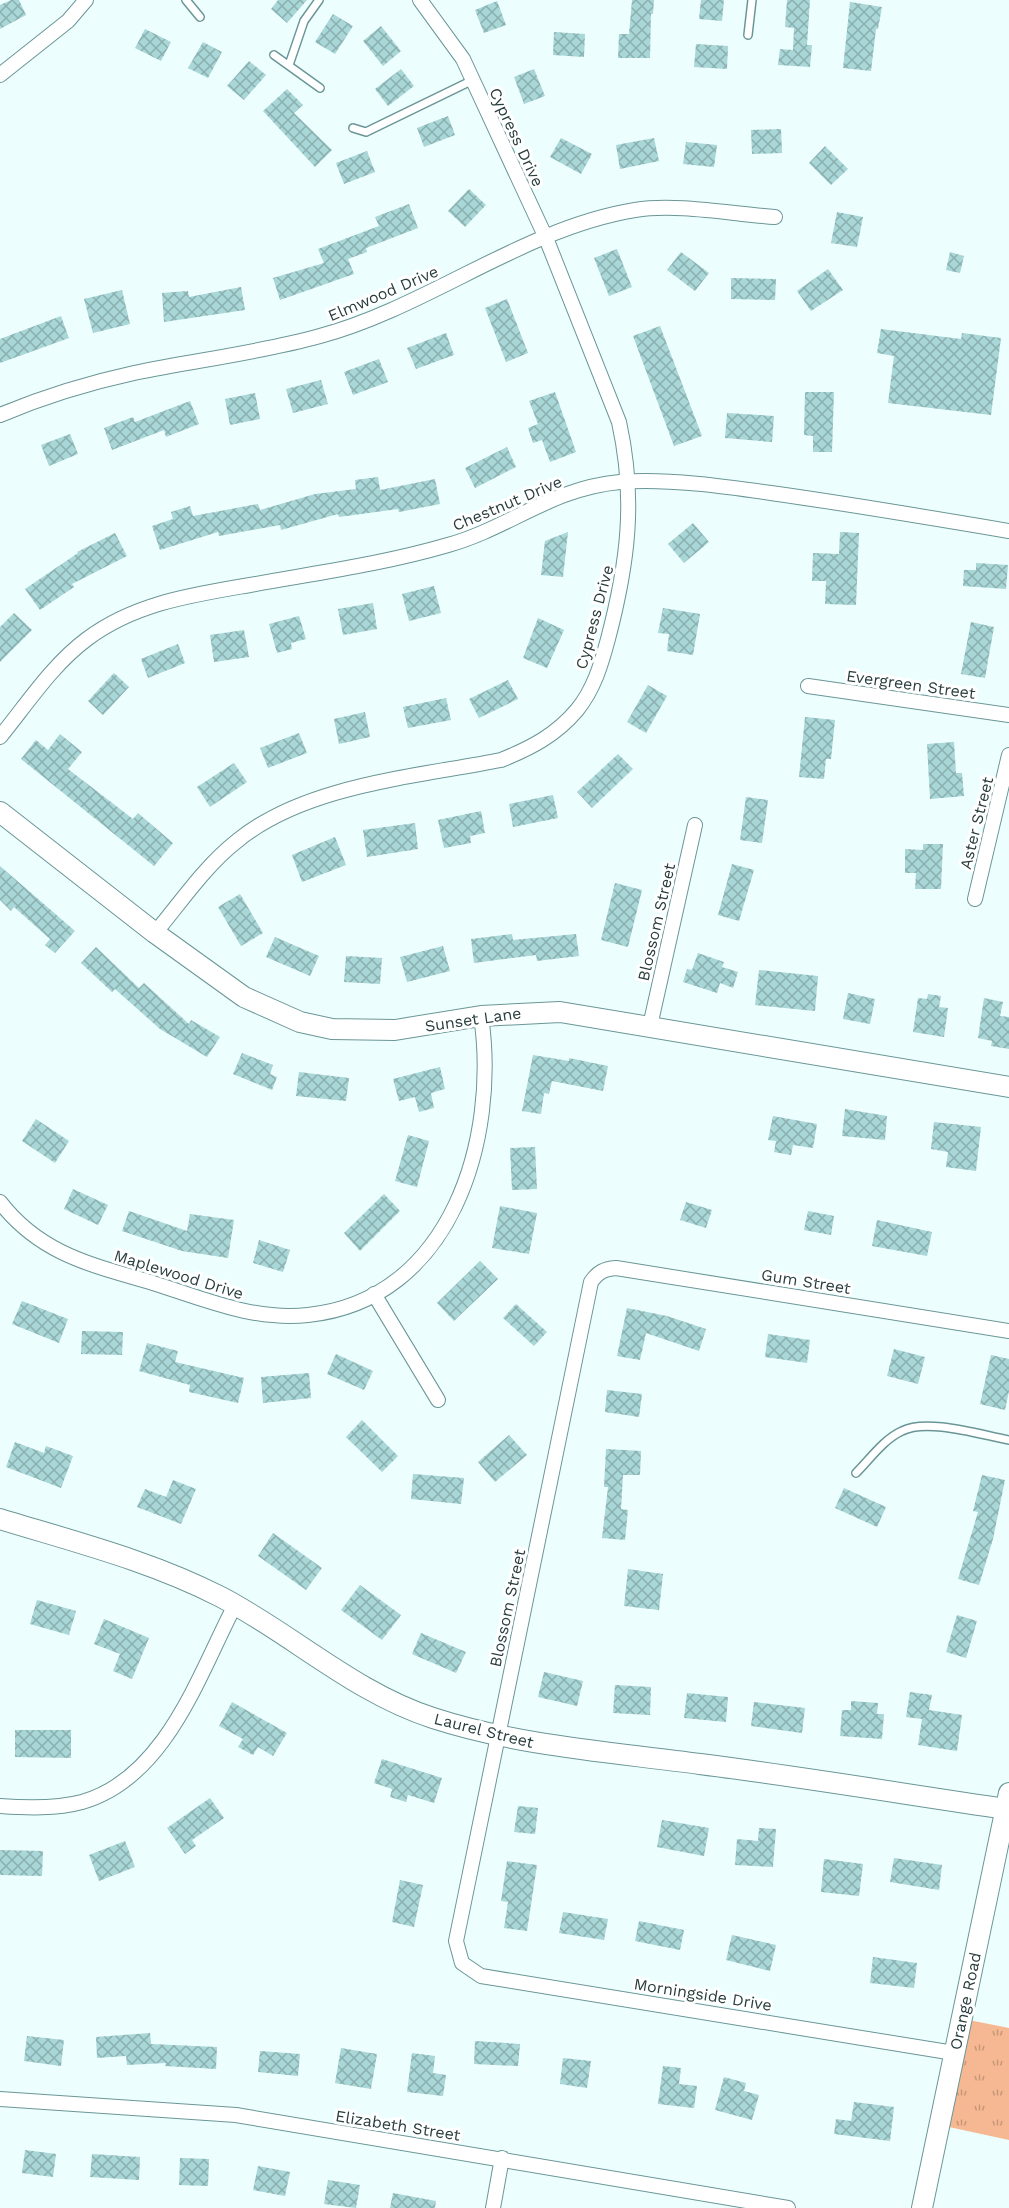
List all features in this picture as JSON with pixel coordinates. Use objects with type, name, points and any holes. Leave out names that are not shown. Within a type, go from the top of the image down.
[{"type":"street","points":[[0,75],[68,21],[86,0]]},
{"type":"street","name":"Cypress Drive","points":[[155,933],[221,855],[262,822],[290,807],[320,796],[501,760],[528,749],[566,722],[578,708],[595,679],[619,600],[629,522],[628,482],[619,422],[546,238],[456,46],[425,2]]},
{"type":"street","name":"Elmwood Drive","points":[[0,415],[77,388],[132,374],[322,336],[376,316],[546,238],[599,219],[638,209],[660,208],[775,217]]},
{"type":"street","name":"Chestnut Drive","points":[[0,737],[63,660],[110,624],[136,611],[182,597],[411,556],[481,534],[554,498],[587,488],[628,482],[746,490],[1009,531]]},
{"type":"street","name":"Evergreen Street","points":[[808,686],[1009,715]]},
{"type":"street","name":"Aster Street","points":[[975,898],[1009,755]]},
{"type":"street","name":"Sunset Lane","points":[[0,812],[155,933],[244,997],[300,1022],[350,1031],[395,1030],[481,1016],[560,1012],[1009,1087]]},
{"type":"street","name":"Blossom Street","points":[[650,1026],[695,825]]},
{"type":"street","name":"Maplewood Drive","points":[[0,1202],[26,1231],[69,1258],[195,1299],[236,1310],[307,1315],[352,1304],[374,1294],[402,1276],[423,1254],[454,1209],[469,1175],[477,1146],[486,1072],[481,1016]]},
{"type":"street","name":"Gum Street","points":[[598,1273],[616,1268],[1009,1331]]},
{"type":"street","name":"Blossom Street","points":[[457,1953],[456,1941],[591,1282],[598,1273]]},
{"type":"street","points":[[374,1294],[438,1400]]},
{"type":"street","name":"Laurel Street","points":[[0,1519],[134,1559],[183,1579],[235,1605],[363,1686],[399,1705],[430,1717],[497,1736],[1008,1804]]},
{"type":"street","points":[[0,1806],[56,1806],[82,1802],[103,1794],[136,1770],[159,1745],[180,1714],[235,1605]]},
{"type":"street","name":"Orange Road","points":[[922,2208],[1008,1804]]},
{"type":"street","name":"Morningside Drive","points":[[457,1953],[462,1963],[481,1976],[954,2053]]},
{"type":"street","name":"Elizabeth Street","points":[[0,2099],[236,2115],[788,2208]]},
{"type":"street","points":[[494,2208],[502,2158]]},
{"type":"lane","points":[[186,0],[200,17]]},
{"type":"lane","points":[[289,65],[304,21],[319,0]]},
{"type":"lane","points":[[748,35],[752,0]]},
{"type":"lane","points":[[274,55],[320,88]]},
{"type":"lane","points":[[353,128],[366,132],[473,80]]},
{"type":"lane","points":[[856,1473],[892,1437],[914,1427],[928,1426],[1009,1440]]},
{"type":"green space","points":[[969,2020],[1009,2028],[1009,2140],[949,2127]]},
{"type":"building","points":[[11,0],[19,0],[26,15],[0,29],[0,5]]},
{"type":"building","points":[[278,0],[307,0],[287,23],[271,9]]},
{"type":"building","points":[[632,0],[654,0],[653,14],[651,14],[650,58],[618,58],[619,34],[629,34]]},
{"type":"building","points":[[701,0],[724,0],[722,21],[699,19]]},
{"type":"building","points":[[787,0],[810,0],[807,45],[812,45],[810,67],[778,65],[780,49],[793,50],[794,28],[785,27]]},
{"type":"building","points":[[497,1],[506,25],[484,33],[475,10]]},
{"type":"building","points":[[850,2],[882,7],[878,29],[876,29],[871,71],[843,68]]},
{"type":"building","points":[[333,14],[353,26],[335,54],[315,42]]},
{"type":"building","points":[[381,26],[401,51],[383,66],[363,41]]},
{"type":"building","points":[[145,29],[171,42],[161,61],[135,48]]},
{"type":"building","points":[[554,32],[585,34],[584,57],[553,55]]},
{"type":"building","points":[[203,42],[222,52],[208,78],[188,68]]},
{"type":"building","points":[[696,44],[728,46],[727,69],[694,67]]},
{"type":"building","points":[[249,61],[266,75],[244,100],[227,86]]},
{"type":"building","points":[[401,69],[414,86],[388,106],[375,89]]},
{"type":"building","points":[[534,69],[545,96],[524,104],[514,77]]},
{"type":"building","points":[[287,89],[303,105],[294,113],[332,150],[315,167],[263,111]]},
{"type":"building","points":[[448,116],[455,135],[424,147],[417,128]]},
{"type":"building","points":[[781,129],[782,153],[752,154],[751,130]]},
{"type":"building","points":[[561,138],[592,154],[581,174],[550,157]]},
{"type":"building","points":[[654,138],[659,161],[620,169],[616,145]]},
{"type":"building","points":[[686,142],[717,145],[714,167],[683,164]]},
{"type":"building","points":[[825,146],[848,169],[831,185],[809,163]]},
{"type":"building","points":[[367,151],[375,172],[344,184],[336,163]]},
{"type":"building","points":[[469,189],[486,205],[465,227],[448,211]]},
{"type":"building","points":[[409,204],[418,228],[366,248],[367,252],[348,259],[354,274],[280,300],[273,278],[324,263],[318,249],[379,226],[375,217]]},
{"type":"building","points":[[837,212],[863,217],[857,247],[831,243]]},
{"type":"building","points":[[617,249],[632,287],[609,296],[594,258]]},
{"type":"building","points":[[681,252],[709,273],[695,291],[667,270]]},
{"type":"building","points":[[950,252],[964,256],[960,273],[946,270]]},
{"type":"building","points":[[828,269],[843,290],[811,311],[797,291]]},
{"type":"building","points":[[731,278],[776,279],[775,300],[731,299]]},
{"type":"building","points":[[241,287],[245,310],[164,322],[162,293],[188,291],[189,297]]},
{"type":"building","points":[[122,290],[130,324],[93,333],[84,299]]},
{"type":"building","points":[[507,299],[528,353],[506,362],[485,308]]},
{"type":"building","points":[[61,316],[69,338],[0,363],[0,339]]},
{"type":"building","points":[[660,326],[702,436],[674,446],[633,336]]},
{"type":"building","points":[[881,329],[961,339],[962,333],[1001,338],[991,415],[888,403],[894,356],[877,353]]},
{"type":"building","points":[[446,333],[454,355],[416,369],[407,348]]},
{"type":"building","points":[[379,359],[388,382],[353,395],[344,372]]},
{"type":"building","points":[[321,380],[328,404],[293,413],[286,389]]},
{"type":"building","points":[[555,392],[576,452],[550,462],[542,440],[533,443],[528,428],[538,424],[529,401]]},
{"type":"building","points":[[805,392],[834,392],[832,452],[813,452],[813,436],[804,435]]},
{"type":"building","points":[[255,393],[260,419],[230,425],[225,399]]},
{"type":"building","points":[[190,401],[199,424],[166,437],[164,430],[112,450],[104,428],[133,417],[135,422]]},
{"type":"building","points":[[727,413],[774,416],[772,442],[725,438]]},
{"type":"building","points":[[70,434],[78,454],[49,466],[41,445]]},
{"type":"building","points":[[507,447],[516,467],[475,488],[465,468]]},
{"type":"building","points":[[378,477],[380,490],[435,479],[440,504],[399,512],[398,509],[339,517],[338,514],[281,530],[280,525],[219,536],[218,532],[160,550],[152,526],[173,519],[171,512],[190,506],[193,516],[258,504],[260,510],[315,494],[356,489],[355,480]]},
{"type":"building","points":[[693,523],[709,542],[684,563],[668,544]]},
{"type":"building","points":[[568,532],[563,577],[541,575],[545,541]]},
{"type":"building","points":[[840,532],[859,533],[856,605],[825,604],[826,581],[812,581],[813,553],[839,554]]},
{"type":"building","points":[[115,533],[127,556],[72,584],[74,587],[40,610],[25,589],[77,552]]},
{"type":"building","points":[[976,563],[1008,565],[1006,589],[963,586],[964,570],[976,570]]},
{"type":"building","points":[[434,586],[441,613],[409,621],[402,594]]},
{"type":"building","points":[[373,603],[377,629],[343,635],[338,609]]},
{"type":"building","points":[[663,608],[700,614],[693,655],[667,651],[669,634],[658,633]]},
{"type":"building","points":[[14,613],[32,630],[0,662],[0,627]]},
{"type":"building","points":[[299,616],[306,639],[291,643],[292,649],[277,653],[269,624]]},
{"type":"building","points":[[538,618],[564,630],[547,668],[523,658]]},
{"type":"building","points":[[971,622],[994,627],[985,678],[961,674]]},
{"type":"building","points":[[244,630],[249,657],[214,662],[210,635]]},
{"type":"building","points":[[178,644],[185,663],[148,678],[141,659]]},
{"type":"building","points":[[114,673],[129,687],[103,715],[88,701]]},
{"type":"building","points":[[508,680],[518,699],[479,718],[469,699]]},
{"type":"building","points":[[648,685],[667,696],[646,733],[627,722]]},
{"type":"building","points":[[446,698],[451,720],[408,728],[403,707]]},
{"type":"building","points":[[365,712],[370,737],[339,744],[334,719]]},
{"type":"building","points":[[805,717],[835,720],[831,759],[826,759],[824,779],[799,777]]},
{"type":"building","points":[[299,733],[307,753],[268,768],[260,748]]},
{"type":"building","points":[[60,734],[82,752],[68,769],[133,819],[138,813],[173,843],[154,866],[21,759],[36,740],[48,750]]},
{"type":"building","points":[[954,742],[956,773],[962,773],[964,796],[930,799],[927,744]]},
{"type":"building","points":[[618,754],[633,769],[592,808],[577,792]]},
{"type":"building","points":[[234,763],[247,782],[210,807],[197,787]]},
{"type":"building","points":[[553,795],[558,818],[513,827],[509,804]]},
{"type":"building","points":[[746,797],[768,800],[762,843],[740,840]]},
{"type":"building","points":[[481,811],[485,833],[470,836],[471,843],[444,848],[438,820]]},
{"type":"building","points":[[415,823],[418,849],[367,857],[363,830]]},
{"type":"building","points":[[335,837],[346,865],[302,882],[292,855]]},
{"type":"building","points":[[923,844],[943,844],[941,889],[915,889],[916,873],[905,873],[905,849],[923,850]]},
{"type":"building","points":[[732,864],[754,870],[739,921],[718,915]]},
{"type":"building","points":[[0,866],[75,931],[55,953],[45,945],[50,939],[14,907],[11,911],[0,900]]},
{"type":"building","points":[[615,883],[642,890],[628,947],[601,940]]},
{"type":"building","points":[[240,894],[263,933],[241,946],[218,907]]},
{"type":"building","points":[[512,934],[513,940],[576,934],[579,956],[537,961],[536,955],[474,963],[471,939]]},
{"type":"building","points":[[275,937],[319,956],[310,976],[266,957]]},
{"type":"building","points":[[443,946],[450,971],[407,982],[400,957]]},
{"type":"building","points":[[96,947],[139,988],[144,983],[189,1024],[191,1020],[220,1037],[207,1057],[160,1029],[115,989],[112,992],[81,963]]},
{"type":"building","points":[[698,953],[724,962],[722,967],[738,972],[733,988],[720,983],[717,993],[683,982],[687,969],[692,970]]},
{"type":"building","points":[[346,956],[382,958],[380,984],[344,982]]},
{"type":"building","points":[[759,970],[818,976],[815,1011],[755,1005]]},
{"type":"building","points":[[848,993],[875,999],[870,1024],[843,1019]]},
{"type":"building","points":[[928,994],[941,996],[939,1007],[948,1008],[944,1037],[913,1032],[918,998],[927,999]]},
{"type":"building","points":[[984,998],[1003,1002],[1000,1016],[1009,1017],[1009,1049],[991,1046],[992,1041],[978,1038]]},
{"type":"building","points":[[242,1053],[273,1065],[270,1074],[277,1077],[272,1090],[233,1074]]},
{"type":"building","points":[[533,1055],[569,1061],[569,1058],[608,1066],[603,1091],[552,1081],[549,1094],[544,1093],[541,1114],[522,1111]]},
{"type":"building","points":[[440,1067],[445,1089],[431,1093],[434,1108],[419,1112],[415,1097],[399,1101],[393,1079]]},
{"type":"building","points":[[299,1072],[349,1078],[346,1101],[296,1096]]},
{"type":"building","points":[[845,1109],[887,1116],[885,1140],[842,1136]]},
{"type":"building","points":[[773,1116],[817,1124],[813,1148],[793,1145],[791,1155],[774,1152],[776,1141],[768,1140]]},
{"type":"building","points":[[36,1119],[69,1141],[55,1163],[22,1141]]},
{"type":"building","points":[[934,1122],[981,1127],[976,1171],[946,1167],[948,1152],[931,1149]]},
{"type":"building","points":[[408,1135],[429,1141],[417,1187],[395,1181]]},
{"type":"building","points":[[535,1147],[537,1189],[512,1190],[510,1148]]},
{"type":"building","points":[[73,1189],[108,1205],[98,1225],[64,1209]]},
{"type":"building","points":[[384,1194],[400,1211],[360,1251],[344,1233]]},
{"type":"building","points":[[686,1202],[712,1210],[706,1228],[680,1220]]},
{"type":"building","points":[[500,1206],[537,1213],[529,1254],[492,1248]]},
{"type":"building","points":[[129,1211],[187,1231],[190,1214],[234,1220],[228,1258],[182,1251],[122,1231]]},
{"type":"building","points":[[808,1211],[834,1216],[831,1235],[804,1230]]},
{"type":"building","points":[[877,1220],[932,1232],[927,1256],[872,1246]]},
{"type":"building","points":[[259,1240],[290,1250],[283,1272],[253,1263]]},
{"type":"building","points":[[480,1261],[498,1279],[454,1321],[437,1303]]},
{"type":"building","points":[[22,1301],[68,1319],[59,1343],[12,1324]]},
{"type":"building","points":[[516,1304],[547,1332],[534,1346],[503,1318]]},
{"type":"building","points":[[627,1308],[667,1316],[706,1329],[699,1351],[646,1333],[640,1360],[617,1356]]},
{"type":"building","points":[[82,1331],[123,1332],[122,1355],[81,1354]]},
{"type":"building","points":[[768,1334],[810,1340],[807,1363],[765,1357]]},
{"type":"building","points":[[147,1343],[178,1351],[175,1362],[244,1378],[238,1403],[189,1392],[190,1385],[139,1371]]},
{"type":"building","points":[[894,1349],[925,1357],[918,1384],[887,1376]]},
{"type":"building","points":[[336,1354],[373,1371],[364,1390],[327,1374]]},
{"type":"building","points":[[991,1355],[1009,1359],[1009,1391],[1005,1410],[980,1404]]},
{"type":"building","points":[[309,1373],[311,1398],[263,1403],[261,1377]]},
{"type":"building","points":[[607,1390],[642,1394],[639,1417],[605,1412]]},
{"type":"building","points":[[362,1420],[398,1456],[382,1472],[346,1437]]},
{"type":"building","points":[[509,1435],[527,1455],[495,1482],[478,1462]]},
{"type":"building","points":[[15,1442],[44,1453],[46,1446],[73,1456],[61,1488],[6,1467]]},
{"type":"building","points":[[606,1449],[641,1451],[640,1475],[623,1475],[621,1509],[628,1510],[625,1540],[602,1538],[608,1487],[604,1487]]},
{"type":"building","points":[[413,1474],[464,1478],[461,1504],[411,1499]]},
{"type":"building","points":[[982,1475],[1005,1480],[993,1539],[979,1585],[958,1579],[978,1512],[973,1511]]},
{"type":"building","points":[[173,1480],[196,1489],[181,1524],[137,1507],[145,1489],[166,1497]]},
{"type":"building","points":[[844,1488],[886,1507],[877,1527],[835,1508]]},
{"type":"building","points":[[273,1533],[322,1568],[306,1590],[258,1556]]},
{"type":"building","points":[[628,1569],[663,1574],[659,1610],[624,1606]]},
{"type":"building","points":[[360,1585],[401,1615],[382,1640],[341,1610]]},
{"type":"building","points":[[37,1600],[76,1611],[69,1635],[30,1624]]},
{"type":"building","points":[[957,1615],[977,1621],[966,1658],[946,1652]]},
{"type":"building","points":[[104,1619],[149,1638],[132,1679],[113,1671],[120,1654],[94,1644]]},
{"type":"building","points":[[421,1633],[466,1652],[456,1673],[412,1654]]},
{"type":"building","points":[[544,1672],[583,1681],[577,1706],[538,1697]]},
{"type":"building","points":[[615,1685],[651,1687],[650,1715],[613,1713]]},
{"type":"building","points":[[910,1692],[932,1695],[929,1710],[962,1715],[957,1751],[918,1745],[922,1719],[906,1717]]},
{"type":"building","points":[[687,1693],[728,1697],[726,1722],[684,1718]]},
{"type":"building","points":[[851,1701],[878,1703],[877,1714],[884,1714],[882,1739],[840,1736],[842,1710],[851,1710]]},
{"type":"building","points":[[232,1702],[287,1733],[273,1756],[258,1747],[253,1755],[238,1747],[243,1739],[219,1726]]},
{"type":"building","points":[[754,1702],[805,1708],[802,1733],[751,1726]]},
{"type":"building","points":[[15,1730],[71,1730],[71,1758],[15,1757]]},
{"type":"building","points":[[382,1759],[442,1778],[434,1803],[408,1795],[406,1802],[390,1797],[392,1789],[374,1783]]},
{"type":"building","points":[[210,1798],[224,1818],[192,1840],[196,1846],[185,1854],[167,1828]]},
{"type":"building","points":[[518,1806],[538,1808],[535,1834],[514,1832]]},
{"type":"building","points":[[662,1820],[709,1828],[704,1856],[657,1847]]},
{"type":"building","points":[[759,1828],[776,1829],[773,1867],[735,1865],[737,1839],[758,1841]]},
{"type":"building","points":[[125,1841],[135,1867],[99,1881],[89,1855]]},
{"type":"building","points":[[0,1850],[43,1851],[42,1876],[0,1875]]},
{"type":"building","points":[[894,1858],[942,1865],[939,1890],[890,1882]]},
{"type":"building","points":[[824,1859],[863,1864],[859,1896],[821,1892]]},
{"type":"building","points":[[507,1861],[537,1865],[527,1931],[504,1928],[508,1902],[501,1901]]},
{"type":"building","points":[[400,1880],[423,1885],[414,1927],[392,1922]]},
{"type":"building","points":[[563,1912],[608,1919],[604,1940],[559,1933]]},
{"type":"building","points":[[639,1921],[684,1930],[680,1950],[635,1941]]},
{"type":"building","points":[[732,1935],[776,1945],[770,1971],[726,1960]]},
{"type":"building","points":[[873,1957],[917,1963],[914,1988],[870,1983]]},
{"type":"building","points":[[150,2033],[151,2044],[217,2047],[216,2069],[165,2066],[166,2063],[127,2065],[126,2056],[97,2058],[96,2037]]},
{"type":"building","points":[[27,2036],[64,2040],[61,2066],[24,2061]]},
{"type":"building","points":[[475,2041],[520,2044],[518,2066],[474,2064]]},
{"type":"building","points":[[341,2048],[377,2054],[371,2089],[335,2083]]},
{"type":"building","points":[[260,2051],[300,2054],[298,2076],[258,2072]]},
{"type":"building","points":[[412,2053],[435,2056],[433,2073],[446,2075],[443,2096],[407,2092]]},
{"type":"building","points":[[563,2058],[591,2061],[587,2088],[560,2084]]},
{"type":"building","points":[[663,2066],[681,2068],[679,2084],[697,2086],[694,2108],[658,2104]]},
{"type":"building","points":[[724,2077],[746,2083],[744,2091],[759,2095],[752,2120],[715,2110]]},
{"type":"building","points":[[854,2102],[894,2107],[890,2141],[834,2134],[836,2119],[851,2121]]},
{"type":"building","points":[[25,2150],[56,2154],[53,2177],[22,2173]]},
{"type":"building","points":[[92,2154],[140,2157],[139,2180],[90,2177]]},
{"type":"building","points":[[180,2158],[209,2159],[208,2186],[179,2185]]},
{"type":"building","points":[[258,2166],[290,2172],[285,2196],[253,2190]]},
{"type":"building","points":[[328,2180],[360,2185],[356,2208],[324,2204]]},
{"type":"building","points":[[393,2193],[436,2201],[435,2208],[390,2208]]}]
